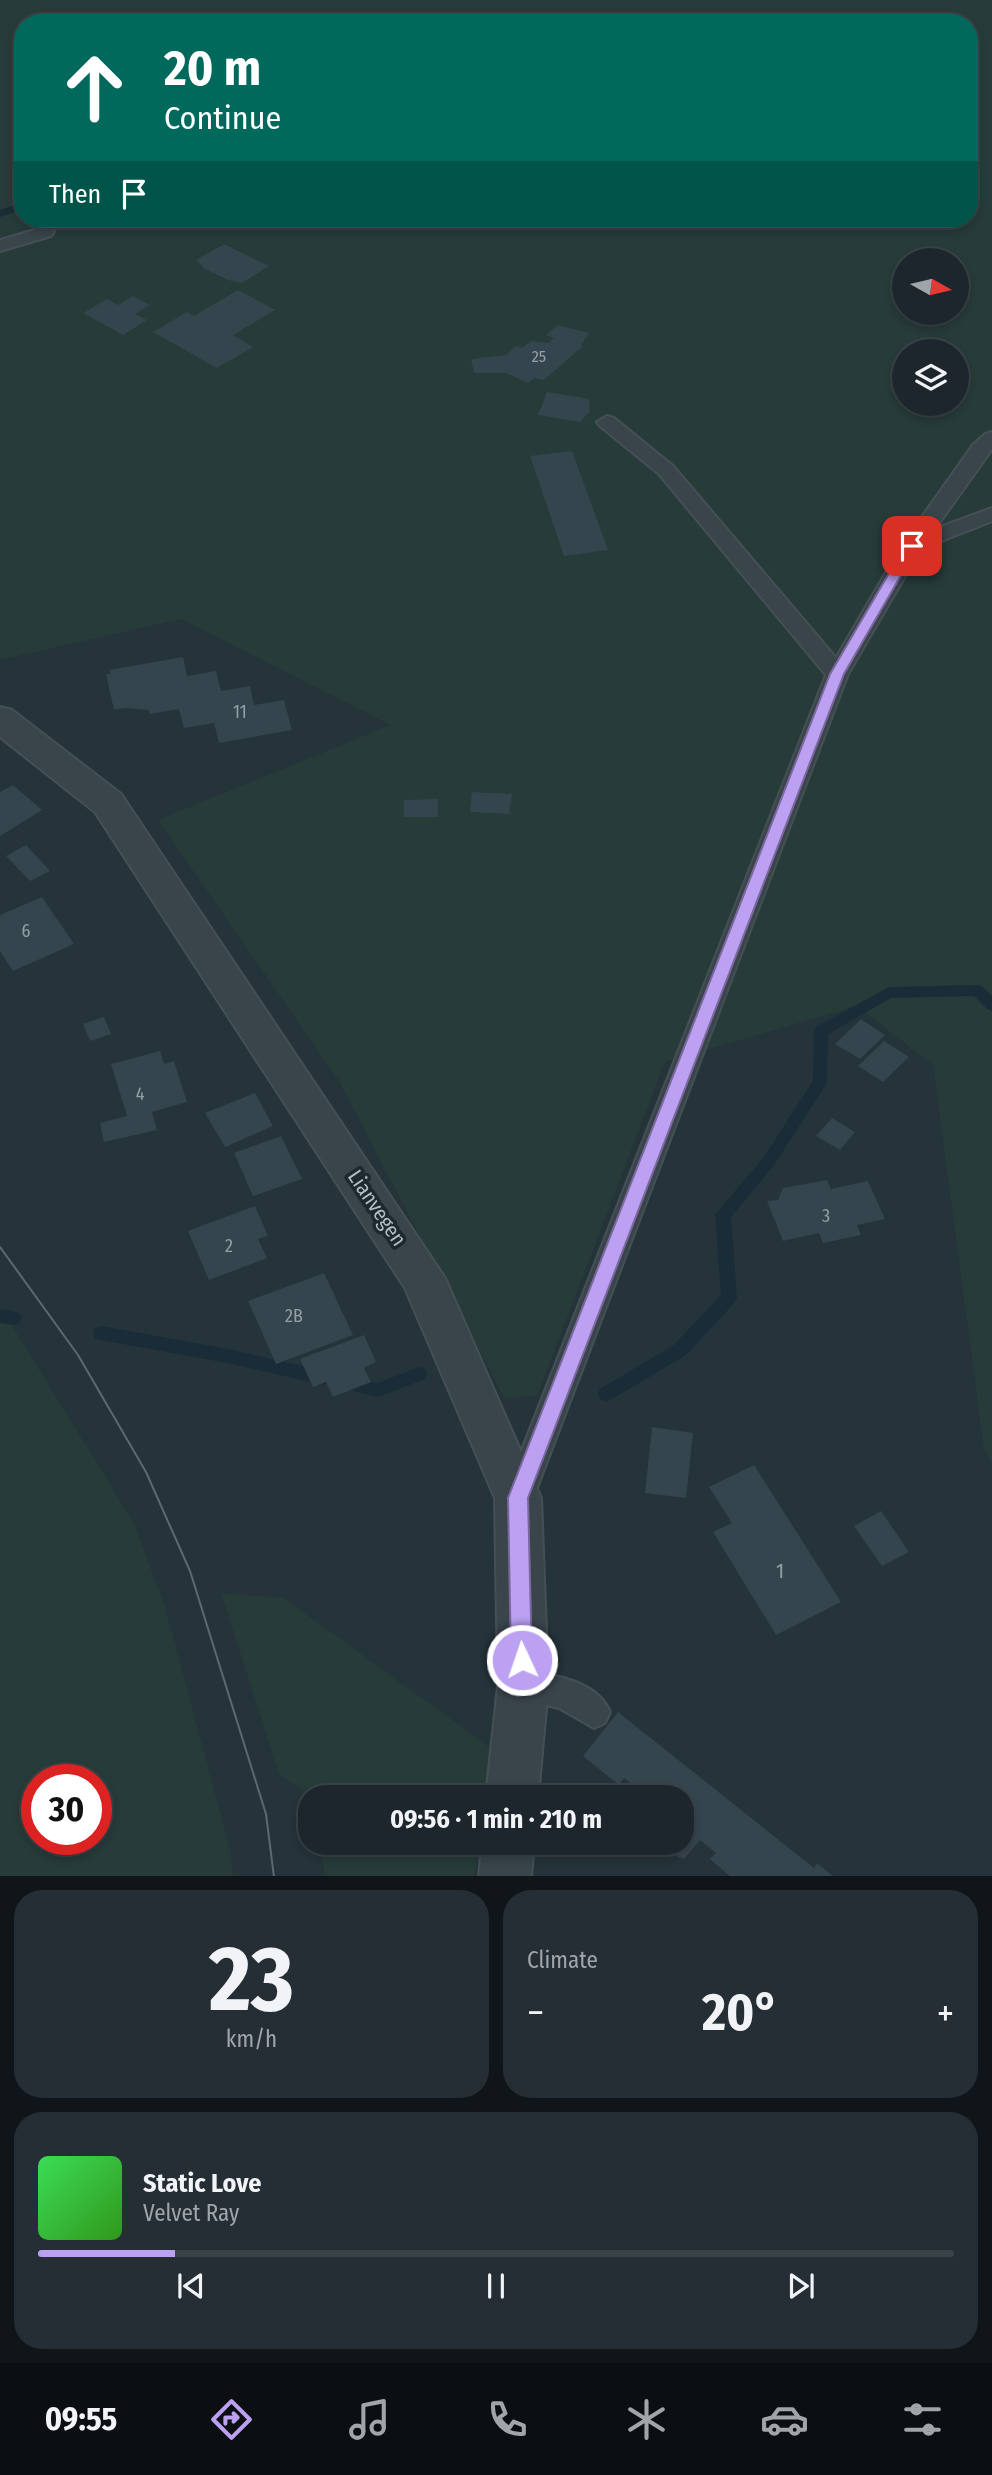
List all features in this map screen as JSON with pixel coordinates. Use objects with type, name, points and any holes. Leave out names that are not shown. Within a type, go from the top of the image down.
[{"type":"street","name":"Lianvegen","points":[[0,719],[108,803],[423,1278],[518,1498],[523,1686],[513,1785]]},
{"type":"street","points":[[505,1876],[507,1855]]},
{"type":"lane","points":[[0,246],[45,232]]},
{"type":"lane","points":[[607,422],[666,470],[837,674]]},
{"type":"lane","points":[[518,1498],[837,674],[912,546],[980,449],[992,438]]},
{"type":"lane","points":[[912,546],[992,514]]},
{"type":"lane","points":[[523,1686],[553,1689],[574,1696],[594,1712]]},
{"type":"green space","points":[[0,0],[992,0],[992,1464],[984,1449],[933,1065],[857,1006],[665,1062],[537,1396],[504,1398],[339,1081],[158,820],[390,725],[181,619],[0,660]]},
{"type":"green space","points":[[0,1306],[134,1523],[165,1607],[231,1853],[233,1876],[0,1876]]},
{"type":"green space","points":[[221,1593],[284,1598],[492,1749],[488,1785],[298,1785],[298,1787],[279,1774]]},
{"type":"green space","points":[[321,1855],[478,1855],[475,1876],[325,1876]]},
{"type":"building","points":[[224,244],[269,266],[242,283],[228,280],[205,269],[196,260]]},
{"type":"building","points":[[238,290],[275,310],[233,335],[253,347],[217,368],[153,332],[187,312],[194,316]]},
{"type":"building","points":[[133,296],[150,305],[135,314],[147,320],[123,335],[83,313],[107,299],[118,305]]},
{"type":"building","points":[[558,325],[589,333],[581,345],[583,346],[544,380],[534,378],[528,383],[506,373],[474,373],[471,359],[506,355],[516,346],[522,348],[531,341],[549,343],[554,338],[546,335]]},
{"type":"building","points":[[547,392],[589,399],[590,411],[580,422],[538,415]]},
{"type":"building","points":[[572,451],[608,550],[564,556],[530,456]]},
{"type":"building","points":[[183,657],[187,676],[216,671],[221,691],[250,686],[254,705],[284,700],[292,730],[219,743],[214,723],[184,728],[179,709],[150,714],[149,710],[114,710],[106,674],[111,674],[109,670]]},
{"type":"building","points":[[13,785],[42,810],[0,836],[0,792]]},
{"type":"building","points":[[472,792],[512,794],[509,814],[470,812]]},
{"type":"building","points":[[438,799],[438,817],[404,817],[404,800]]},
{"type":"building","points":[[26,845],[50,871],[30,881],[6,856]]},
{"type":"building","points":[[42,897],[74,944],[13,971],[0,951],[0,915]]},
{"type":"building","points":[[104,1017],[111,1034],[90,1041],[83,1024]]},
{"type":"building","points":[[861,1019],[885,1035],[860,1059],[835,1044]]},
{"type":"building","points":[[884,1041],[909,1057],[883,1082],[858,1066]]},
{"type":"building","points":[[160,1051],[164,1064],[174,1061],[187,1102],[152,1112],[157,1130],[104,1142],[100,1123],[127,1116],[111,1064]]},
{"type":"building","points":[[255,1093],[273,1126],[225,1147],[205,1113]]},
{"type":"building","points":[[832,1118],[855,1132],[840,1150],[816,1136]]},
{"type":"building","points":[[281,1136],[302,1179],[253,1196],[234,1153]]},
{"type":"building","points":[[827,1180],[831,1189],[868,1181],[885,1219],[857,1225],[861,1235],[823,1243],[819,1233],[783,1241],[767,1201],[778,1200],[783,1188]]},
{"type":"building","points":[[255,1206],[268,1236],[258,1239],[267,1258],[209,1280],[188,1231]]},
{"type":"building","points":[[324,1273],[353,1335],[276,1364],[248,1301]]},
{"type":"building","points":[[364,1335],[376,1362],[364,1368],[371,1382],[333,1397],[326,1382],[313,1387],[300,1359]]},
{"type":"building","points":[[652,1427],[693,1433],[686,1498],[645,1493]]},
{"type":"building","points":[[754,1465],[841,1602],[776,1635],[713,1532],[732,1523],[709,1487]]},
{"type":"building","points":[[881,1511],[909,1552],[882,1566],[854,1526]]},
{"type":"building","points":[[618,1712],[814,1868],[817,1863],[833,1876],[730,1876],[710,1859],[716,1853],[700,1840],[694,1847],[694,1785],[633,1785],[624,1778],[619,1785],[583,1756]]},
{"type":"waterway","points":[[0,214],[14,209]]},
{"type":"waterway","points":[[606,1394],[680,1350],[729,1297],[723,1215],[769,1161],[820,1082],[821,1031],[889,993],[977,990],[992,1005]]},
{"type":"waterway","points":[[0,1316],[14,1318]]},
{"type":"waterway","points":[[101,1333],[228,1356],[324,1378]]},
{"type":"waterway","points":[[344,1382],[378,1390],[419,1374]]},
{"type":"tram line","points":[[0,1247],[78,1355],[146,1472],[190,1571],[266,1814],[274,1876]]},
{"type":"route","points":[[522,1660],[518,1498],[837,674],[912,546]]}]
